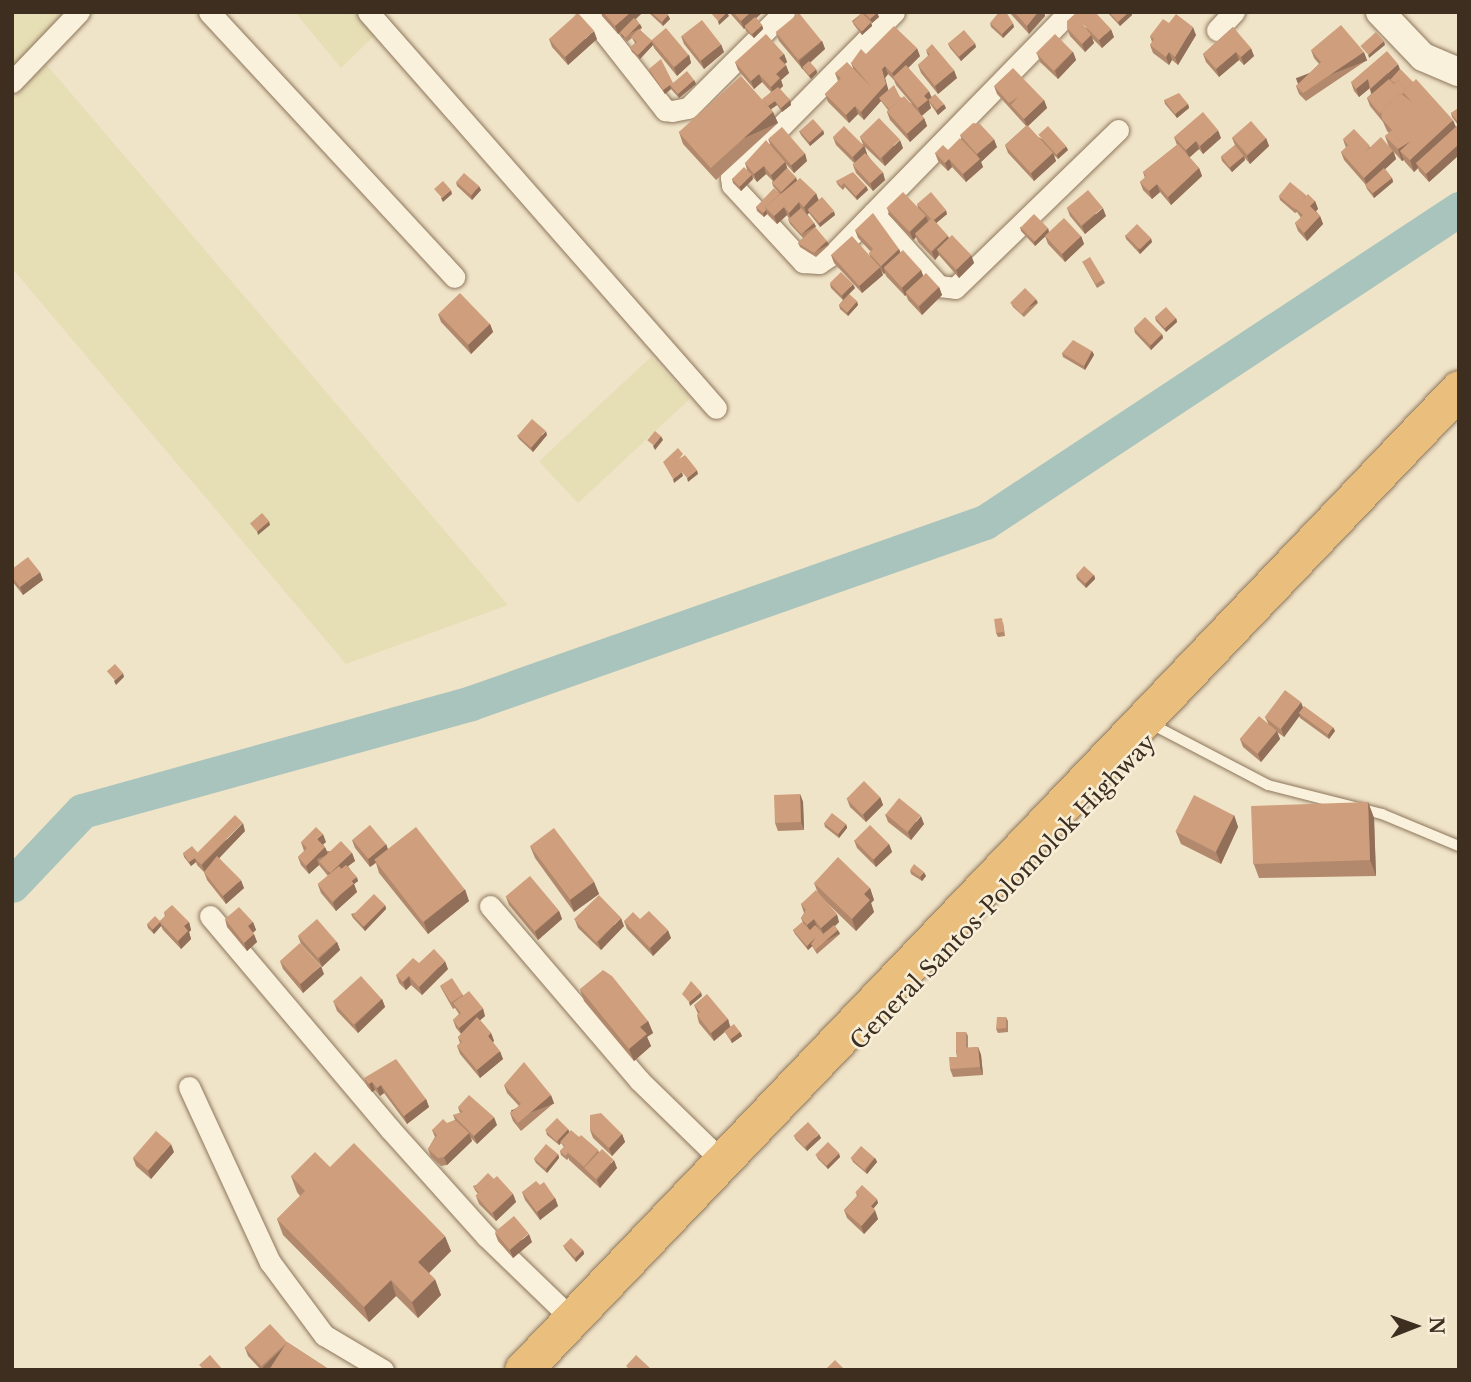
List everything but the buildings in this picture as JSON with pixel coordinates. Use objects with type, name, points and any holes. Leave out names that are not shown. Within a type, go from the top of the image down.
[{"type":"highway","points":[[523,1370],[1459,389]]},
{"type":"highway","name":"General Santos-Polomolok Highway","points":[[546,1370],[1459,412]]},
{"type":"street","points":[[12,82],[79,12]]},
{"type":"street","points":[[209,12],[454,277]]},
{"type":"street","points":[[368,12],[716,408]]},
{"type":"street","points":[[587,12],[666,110],[672,111],[688,108],[784,12]]},
{"type":"street","points":[[894,12],[730,180],[803,262],[819,263],[834,253],[1069,12]]},
{"type":"street","points":[[1217,30],[1234,12]]},
{"type":"street","points":[[1380,12],[1423,57],[1459,72]]},
{"type":"street","points":[[873,213],[939,286],[955,288],[1118,130]]},
{"type":"street","points":[[490,906],[639,1080],[723,1162]]},
{"type":"street","points":[[209,915],[399,1139],[486,1236],[572,1319]]},
{"type":"street","points":[[189,1087],[270,1262],[324,1335],[383,1370]]},
{"type":"lane","points":[[1159,728],[1268,785],[1382,814],[1459,846]]},
{"type":"shaded area","points":[[12,12],[69,12],[12,71]]},
{"type":"shaded area","points":[[295,12],[355,12],[375,35],[341,68]]},
{"type":"shaded area","points":[[46,64],[508,605],[346,664],[12,268],[12,99]]},
{"type":"shaded area","points":[[651,357],[690,399],[578,503],[539,461]]},
{"type":"waterway","points":[[12,885],[82,811],[471,703],[985,522],[1459,209]]}]
